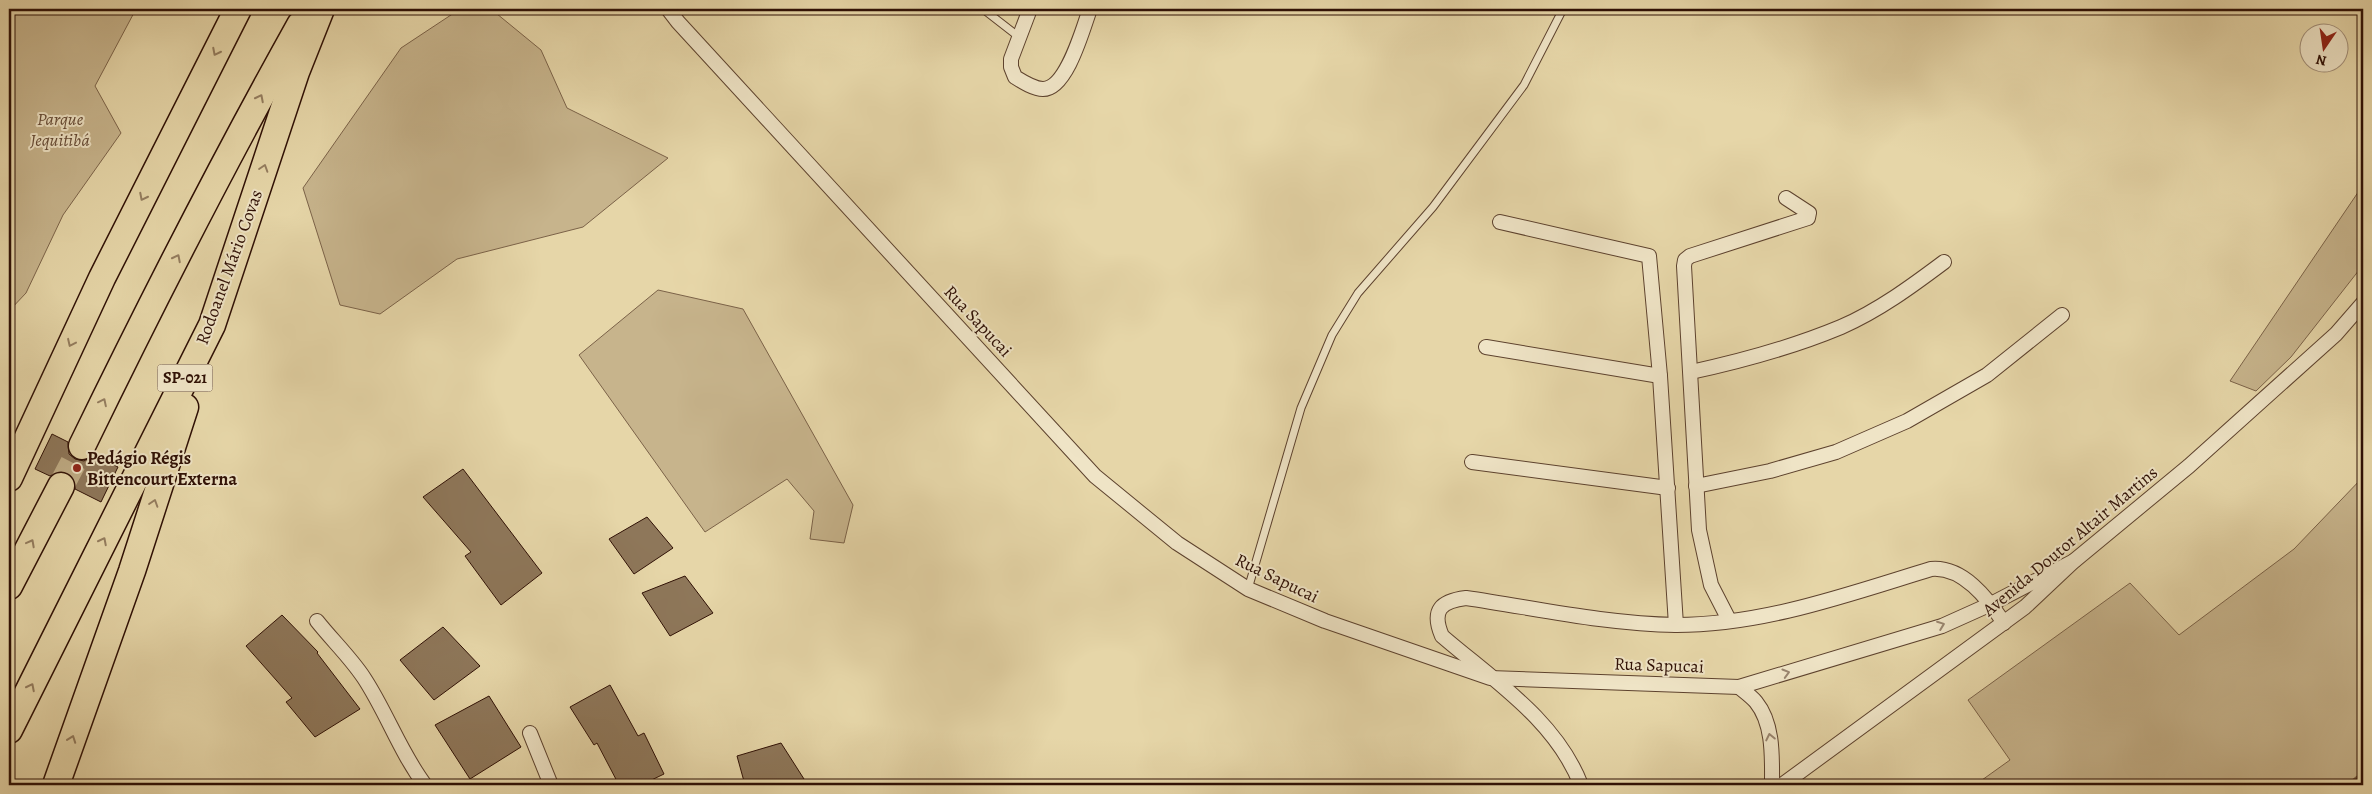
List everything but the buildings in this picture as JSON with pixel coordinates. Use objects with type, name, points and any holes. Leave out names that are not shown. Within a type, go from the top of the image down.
[{"type":"highway","points":[[9,478],[102,278],[238,9]]},
{"type":"highway","points":[[82,446],[121,366],[243,130],[309,9]]},
{"type":"highway","name":"Rodoanel Mário Covas","points":[[9,730],[212,324],[296,72],[321,9]]},
{"type":"highway","points":[[56,785],[132,571],[212,324]]},
{"type":"highway","points":[[9,586],[61,486]]},
{"type":"street","name":"Rua Sapucai","points":[[668,9],[1095,476],[1178,543],[1248,589],[1325,621],[1490,678],[1739,687],[1942,626],[1991,604],[2074,561]]},
{"type":"street","points":[[1030,9],[1011,58],[1011,67],[1015,77],[1042,89],[1054,87],[1063,77],[1090,9]]},
{"type":"street","points":[[1729,620],[1710,585],[1699,530],[1684,266],[1685,260],[1690,256],[1808,218],[1809,213],[1786,198]]},
{"type":"street","points":[[1500,222],[1649,256],[1660,376],[1676,624]]},
{"type":"street","points":[[1691,372],[1748,360],[1842,327],[1901,294],[1944,262]]},
{"type":"street","name":"Avenida Doutor Altair Martins","points":[[1782,785],[2004,623],[2074,561],[2184,471],[2336,334],[2363,304]]},
{"type":"street","points":[[1696,486],[1770,471],[1836,452],[1907,422],[1987,376],[2062,315]]},
{"type":"street","points":[[1486,347],[1660,376]]},
{"type":"street","points":[[1472,462],[1668,488]]},
{"type":"street","points":[[1581,785],[1567,755],[1540,720],[1442,636],[1437,624],[1440,609],[1448,600],[1466,598],[1606,620],[1676,624],[1729,620],[1803,607],[1931,569],[1944,568],[1957,573],[1991,604],[2004,623]]},
{"type":"street","points":[[317,621],[363,676],[400,747],[425,785]]},
{"type":"street","points":[[1739,687],[1757,703],[1767,722],[1772,748],[1772,785]]},
{"type":"street","points":[[530,732],[552,785]]},
{"type":"lane","points":[[983,9],[1019,37]]},
{"type":"lane","points":[[1248,589],[1301,408],[1332,335],[1358,293],[1433,207],[1524,85],[1563,9]]},
{"type":"green space","name":"Parque Jequitibá","points":[[9,9],[136,9],[95,86],[121,133],[63,215],[26,293],[9,311]]},
{"type":"green space","points":[[460,9],[491,9],[541,50],[567,108],[668,158],[583,227],[457,259],[380,314],[340,305],[303,188],[401,48]]},
{"type":"green space","points":[[2363,185],[2363,265],[2291,357],[2256,391],[2230,381]]},
{"type":"green space","points":[[658,290],[743,309],[853,505],[844,543],[810,539],[814,511],[787,479],[705,532],[579,355]]},
{"type":"green space","points":[[2363,477],[2363,785],[1975,785],[2010,760],[1968,700],[2130,583],[2179,635],[2294,549]]},
{"type":"waterway","points":[[2349,785],[2363,774]]},
{"type":"tunnel","points":[[61,486],[82,446]]},
{"type":"place","name":"Pedágio Régis Bittencourt Externa","points":[[77,468]]}]
